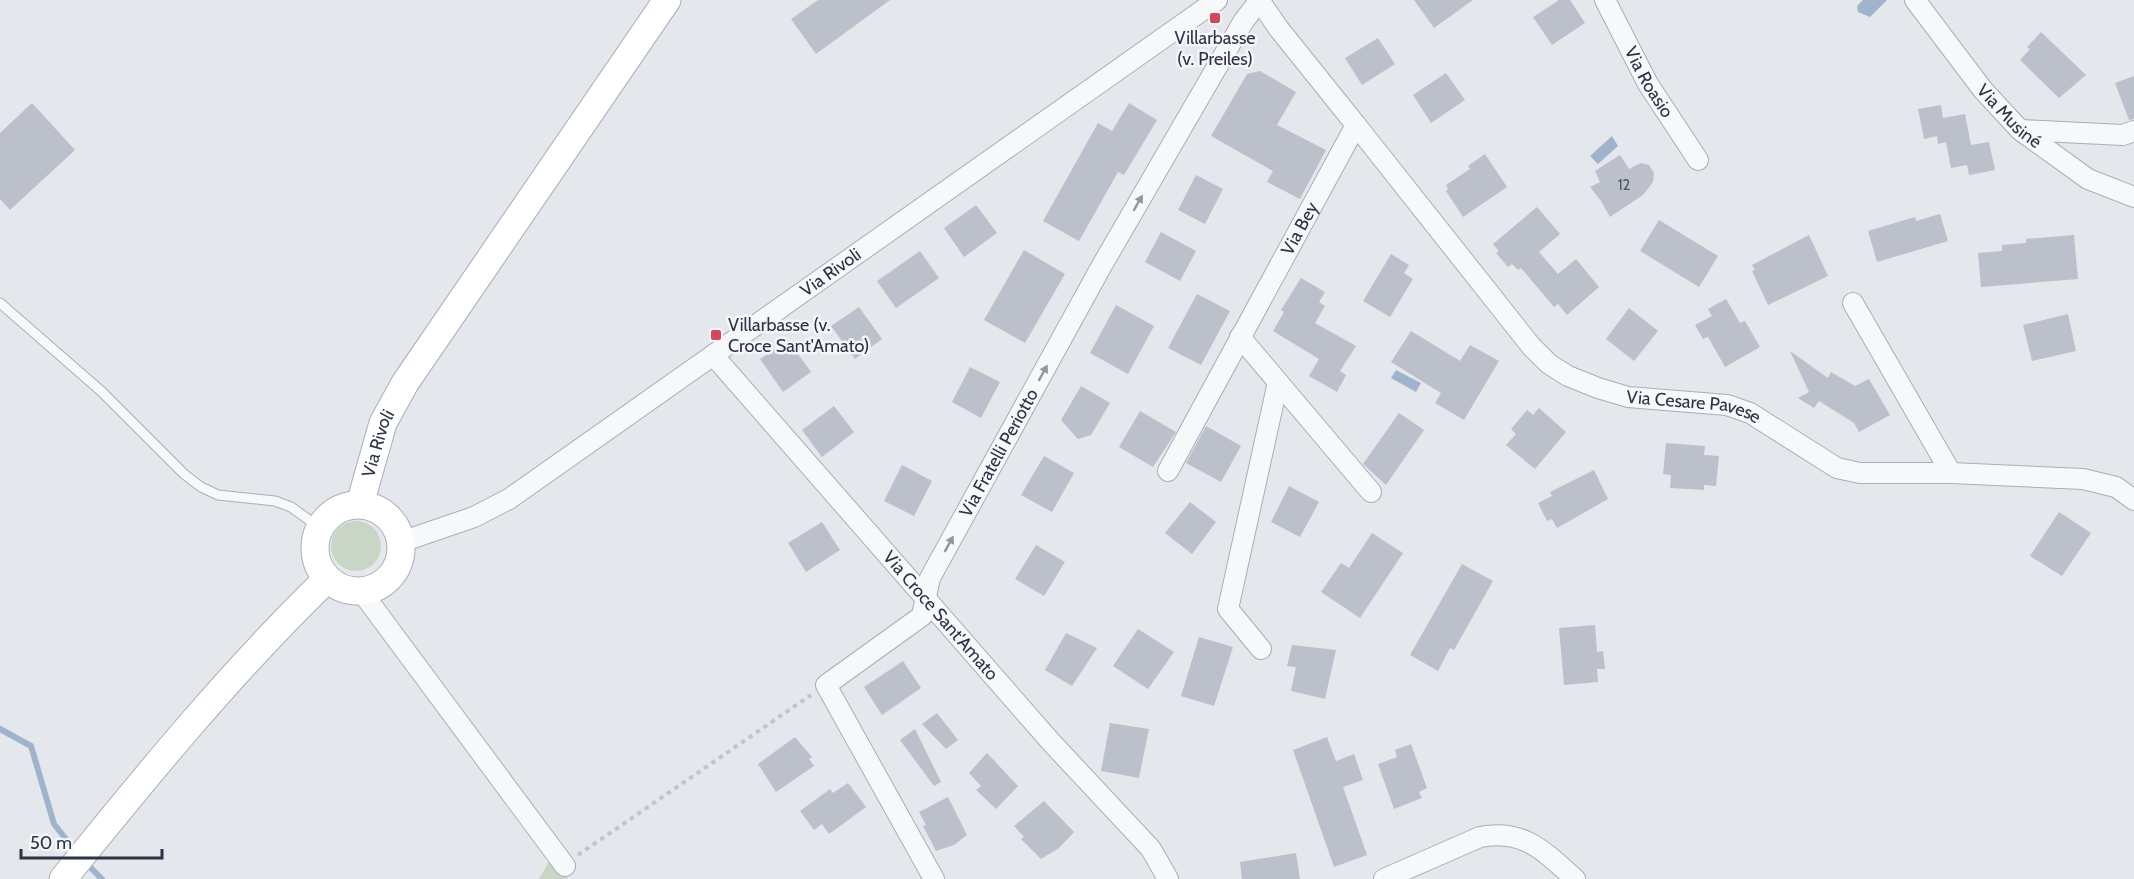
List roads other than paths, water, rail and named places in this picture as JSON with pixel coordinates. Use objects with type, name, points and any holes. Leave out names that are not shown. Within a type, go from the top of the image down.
[{"type":"street","name":"Via Rivoli","points":[[667,0],[405,383],[383,423],[360,504],[378,509],[392,520],[401,542],[474,517],[509,499],[1217,0]]},
{"type":"street","points":[[1259,0],[1279,29],[1356,125]]},
{"type":"street","name":"Via Fratelli Periotto","points":[[934,879],[826,685],[922,616],[930,578],[1101,267],[1243,22],[1259,0]]},
{"type":"street","name":"Via Roasio","points":[[1605,0],[1648,84],[1698,160]]},
{"type":"street","name":"Via Musiné","points":[[1915,0],[1983,90],[2020,130],[2088,179],[2134,197]]},
{"type":"street","name":"Via Bey","points":[[1168,471],[1356,125]]},
{"type":"street","name":"Via Cesare Pavese","points":[[1356,125],[1531,346],[1549,364],[1568,376],[1628,397],[1727,405],[1750,413],[1838,468],[1860,473],[1951,473],[2083,479],[2116,487],[2134,500]]},
{"type":"street","points":[[2020,130],[2123,135],[2134,131]]},
{"type":"street","points":[[1853,303],[1951,473]]},
{"type":"street","points":[[1240,338],[1371,492]]},
{"type":"street","name":"Via Croce Sant'Amato","points":[[713,355],[1051,742],[1152,849],[1168,879]]},
{"type":"street","points":[[1261,649],[1228,609],[1278,382]]},
{"type":"street","points":[[360,504],[336,510],[319,527],[314,549],[321,571],[327,579],[337,586],[361,591],[375,588],[387,581],[396,570],[401,556],[401,542]]},
{"type":"street","points":[[63,879],[177,738],[267,638],[327,579]]},
{"type":"street","points":[[361,591],[565,866]]},
{"type":"street","points":[[1384,879],[1480,837],[1497,833],[1515,835],[1535,845],[1575,879]]},
{"type":"street","points":[[1428,879],[1431,859]]},
{"type":"lane","points":[[0,303],[101,392],[184,474],[201,487],[218,495],[275,501],[291,507],[319,527]]},
{"type":"water","points":[[1863,0],[1887,0],[1870,17],[1858,12],[1857,6]]},
{"type":"water","points":[[1612,136],[1618,146],[1598,164],[1590,156]]},
{"type":"water","points":[[1396,370],[1421,383],[1416,392],[1391,378]]},
{"type":"waterway","points":[[0,729],[31,746],[54,824],[77,853]]},
{"type":"waterway","points":[[86,863],[102,879]]},
{"type":"place","name":"Villarbasse (v. Preiles)","points":[[1215,18]]},
{"type":"place","name":"Villarbasse (v. Croce Sant'Amato)","points":[[716,335]]}]
